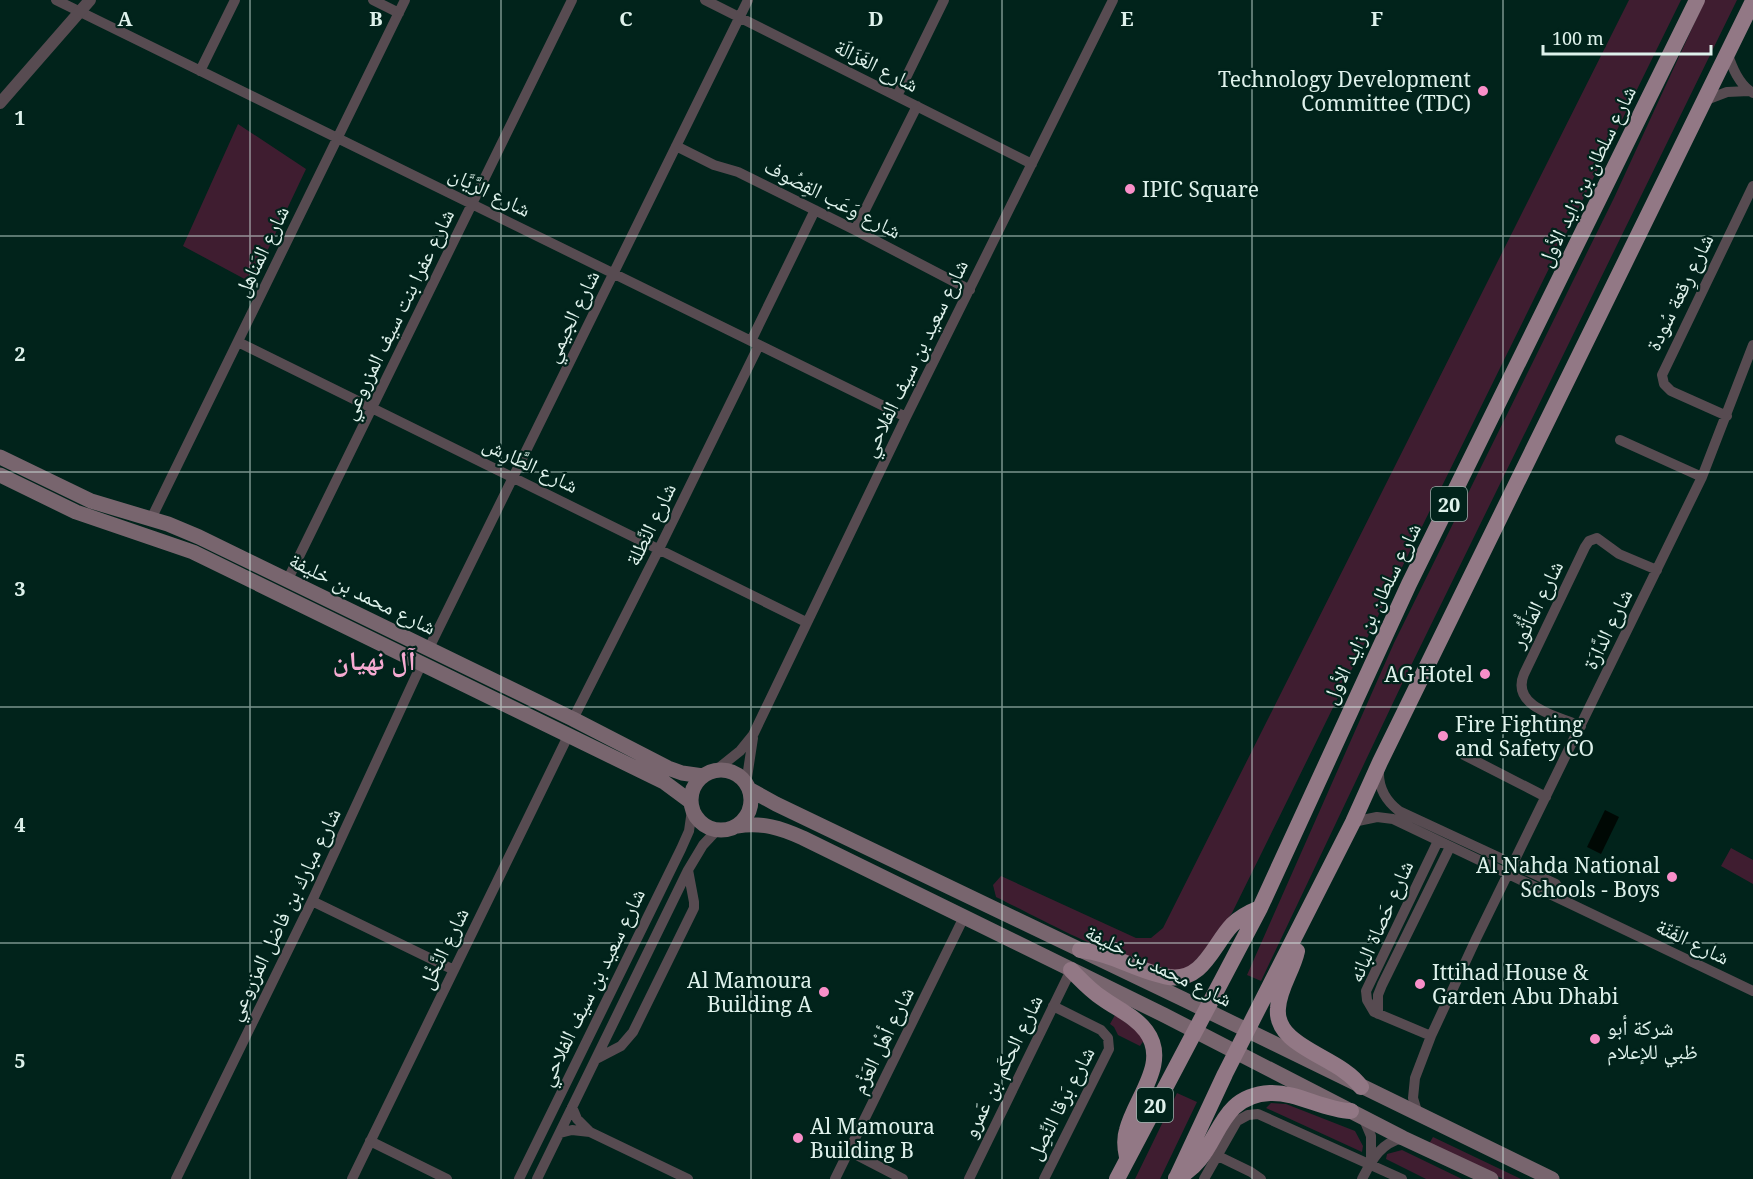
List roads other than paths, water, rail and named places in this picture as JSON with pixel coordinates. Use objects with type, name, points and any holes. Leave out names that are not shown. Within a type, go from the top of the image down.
[{"type":"main road","name":"شارع سلطان بن زايد الأول","points":[[1117,1179],[1260,908],[1409,584],[1697,0]]},
{"type":"main road","name":"20","points":[[1176,1178],[1236,1053],[1353,822],[1753,1]]},
{"type":"main road","name":"شارع محمد بن خليفة","points":[[0,457],[91,501],[151,519],[199,537],[429,648],[671,769],[709,773]]},
{"type":"main road","name":"شارع محمد بن خليفة","points":[[0,475],[76,512],[193,552],[664,782],[692,806]]},
{"type":"main road","points":[[709,773],[733,773],[748,786],[751,805],[744,821],[737,826],[728,830],[717,830],[707,827],[698,820],[692,806],[694,787],[709,773]]},
{"type":"main road","name":"شارع محمد بن خليفة","points":[[748,786],[776,804],[1552,1179]]},
{"type":"main road","name":"شارع محمد بن خليفة","points":[[737,826],[760,824],[783,829],[1491,1179]]},
{"type":"main road","points":[[1080,950],[1106,955],[1168,977],[1187,975],[1203,965],[1234,922],[1260,908]]},
{"type":"main road","points":[[1297,932],[1296,953],[1278,1004],[1280,1026],[1290,1039],[1346,1070],[1361,1087]]},
{"type":"main road","points":[[1071,970],[1101,998],[1139,1022],[1152,1041],[1155,1062],[1127,1128],[1125,1138],[1127,1157]]},
{"type":"main road","points":[[1276,1073],[1272,1064],[1273,1059],[1279,1052],[1288,1051]]},
{"type":"main road","points":[[1176,1178],[1200,1161],[1225,1116],[1252,1097],[1269,1093],[1287,1094],[1357,1114]]},
{"type":"street","name":"شارع الرَّيَّان","points":[[56,0],[906,417]]},
{"type":"street","points":[[0,103],[90,0]]},
{"type":"street","points":[[200,71],[235,0]]},
{"type":"street","points":[[373,0],[399,13]]},
{"type":"street","name":"شارع المَناهِل","points":[[151,519],[405,0]]},
{"type":"street","name":"شارع عفرا بنت سيف المزروعي","points":[[288,579],[572,0]]},
{"type":"street","name":"شارع الغَزَالَة","points":[[705,0],[1032,164]]},
{"type":"street","name":"شارع الجيمي","points":[[429,648],[748,0]]},
{"type":"street","points":[[897,96],[944,0]]},
{"type":"street","name":"شارع سعيد بن سيف الفلاحي","points":[[709,773],[740,751],[753,735],[906,417],[1113,0]]},
{"type":"street","points":[[1727,52],[1736,73],[1751,92]]},
{"type":"street","points":[[1706,100],[1727,92],[1751,92]]},
{"type":"street","points":[[855,230],[917,106]]},
{"type":"street","name":"شارع وَعَب القِصُوف","points":[[676,146],[708,162],[738,172],[970,290]]},
{"type":"street","name":"شارع رِقعة سُودة","points":[[1727,416],[1671,391],[1664,384],[1662,375],[1753,186]]},
{"type":"street","name":"شارع النَّطلة","points":[[573,719],[659,549],[815,210]]},
{"type":"street","name":"شارع الطَّارِش","points":[[238,342],[806,622]]},
{"type":"street","name":"شارع الدَّارَة","points":[[1418,1115],[1413,1098],[1414,1078],[1431,1036],[1702,477],[1753,345]]},
{"type":"street","points":[[1620,440],[1702,477]]},
{"type":"street","name":"شارع المَأْثُور","points":[[1581,726],[1533,705],[1523,695],[1521,688],[1524,674],[1585,548],[1589,541],[1597,538],[1619,554],[1657,570]]},
{"type":"street","name":"شارع مبارك بن فاضل المزروعي","points":[[176,1179],[312,900],[422,663]]},
{"type":"street","name":"شارع النَّخْل","points":[[352,1179],[569,735]]},
{"type":"street","name":"شارع سعيد بن سيف الفلاحي","points":[[748,786],[753,735]]},
{"type":"street","points":[[1464,755],[1546,797]]},
{"type":"street","points":[[1379,765],[1378,774],[1382,791],[1399,812],[1556,884]]},
{"type":"street","name":"شارع سعيد بن سيف الفلاحي","points":[[519,1179],[681,849],[689,831],[692,806]]},
{"type":"street","name":"شارع الفَنّة","points":[[1353,822],[1368,817],[1393,819],[1753,991]]},
{"type":"street","name":"شارع سعيد بن سيف الفلاحي","points":[[537,1179],[688,870],[699,851],[717,830]]},
{"type":"street","name":"شارع حَصاة البانه","points":[[1431,1036],[1378,1014],[1366,1000],[1366,991],[1438,841]]},
{"type":"street","name":"شارع حَصاة البانه","points":[[1378,1014],[1378,995],[1382,985],[1450,847]]},
{"type":"street","name":"شارع سعيد بن سيف الفلاحي","points":[[596,1059],[627,1040],[649,1001],[694,908],[688,870]]},
{"type":"street","points":[[312,900],[454,970]]},
{"type":"street","name":"شارع أهْل العَزْم","points":[[835,1179],[964,917]]},
{"type":"street","name":"شارع الحكَم بن عَمرو","points":[[969,1179],[1071,970]]},
{"type":"street","name":"شارع بَرقا النِّصِل","points":[[1044,1179],[1110,1049],[1108,1038],[1101,1030],[1053,1006]]},
{"type":"street","points":[[572,1107],[577,1119],[590,1132]]},
{"type":"street","points":[[1357,1114],[1371,1136],[1370,1163]]},
{"type":"street","points":[[1204,1179],[1237,1121],[1248,1115],[1264,1115],[1402,1179]]},
{"type":"street","points":[[560,1133],[572,1130],[590,1132],[688,1179]]},
{"type":"street","points":[[1362,1179],[1370,1163],[1383,1146],[1403,1137]]},
{"type":"street","points":[[370,1141],[447,1179]]},
{"type":"street","points":[[849,1151],[903,1179]]},
{"type":"street","points":[[1216,1155],[1261,1179]]},
{"type":"place","name":"Technology Development Committee (TDC)","points":[[1483,91]]},
{"type":"place","name":"IPIC Square","points":[[1130,189]]},
{"type":"place","name":"AG Hotel","points":[[1485,674]]},
{"type":"place","name":"Fire Fighting and Safety CO","points":[[1443,736]]},
{"type":"place","name":"Al Nahda National Schools - Boys","points":[[1672,877]]},
{"type":"place","name":"Ittihad House & Garden Abu Dhabi","points":[[1420,984]]},
{"type":"place","name":"Al Mamoura Building A","points":[[824,992]]},
{"type":"place","name":"شركة أبو ظبي للإعلام","points":[[1595,1039]]},
{"type":"place","name":"Al Mamoura Building B","points":[[798,1138]]},
{"type":"district","name":"آل نهيان","points":[[374,659]]}]
